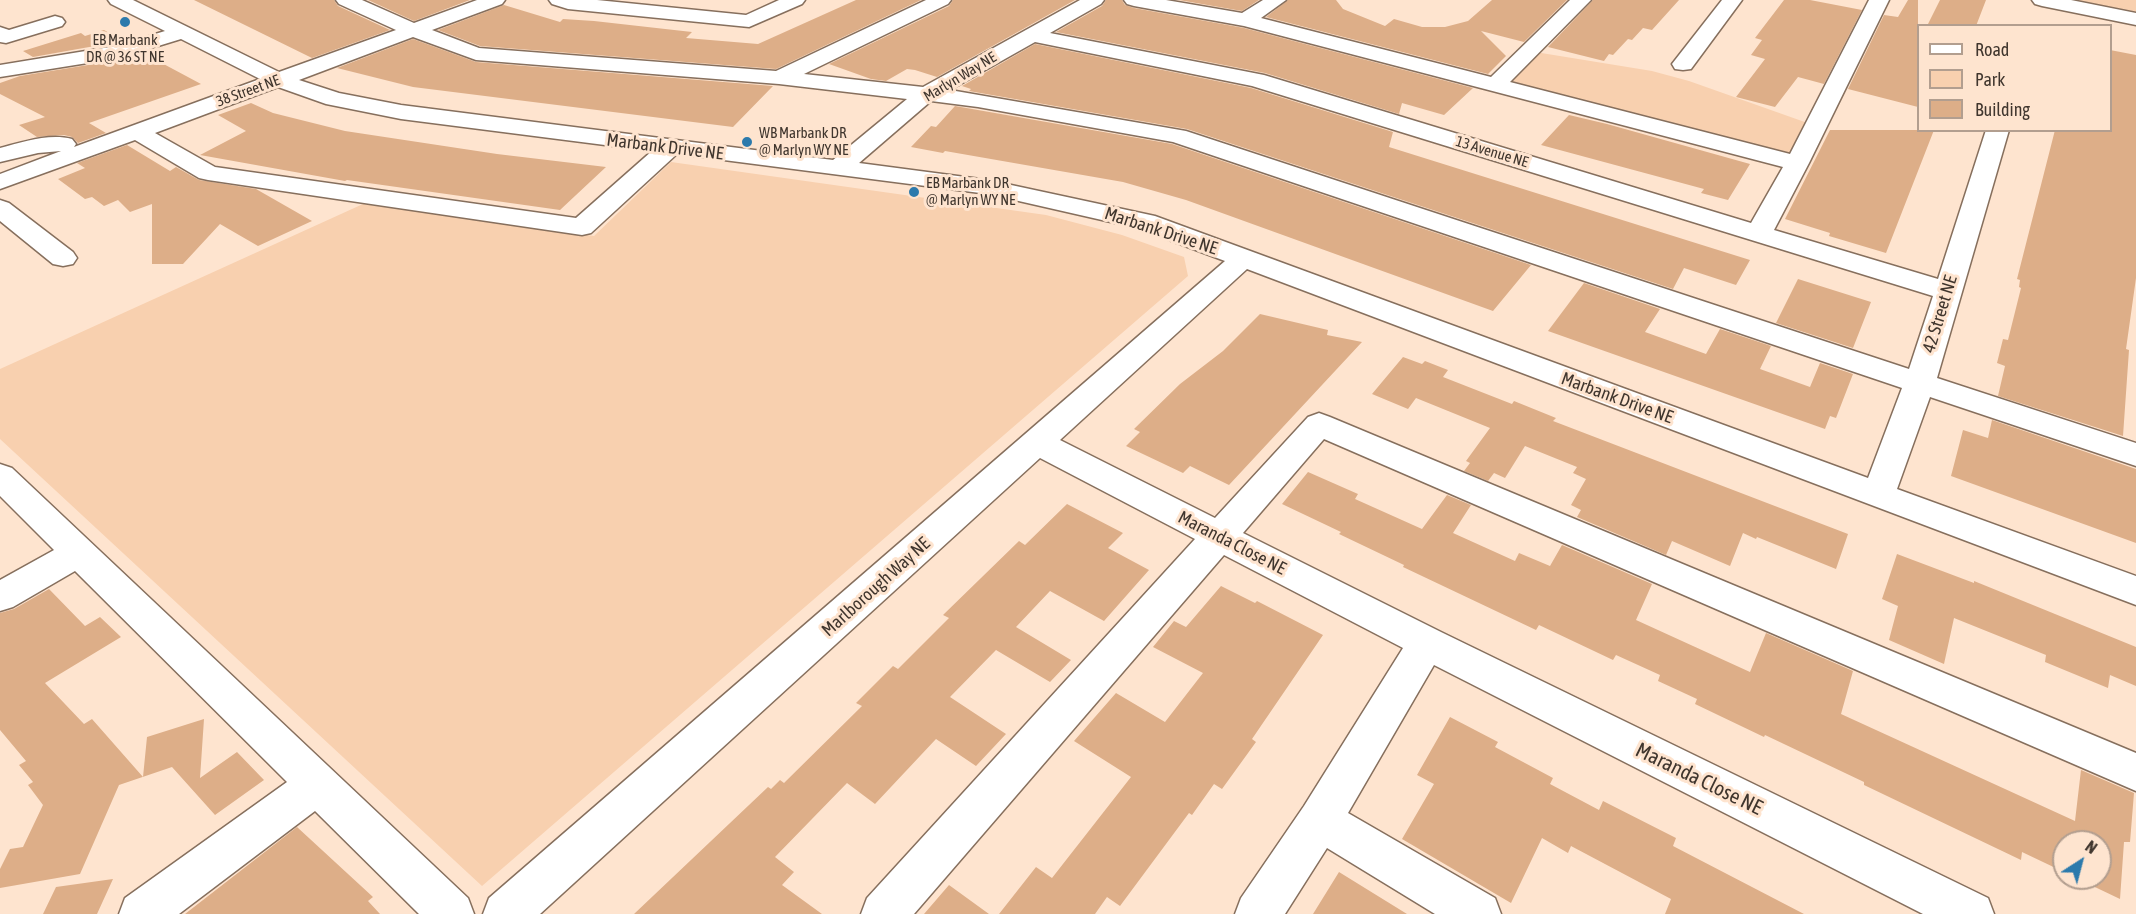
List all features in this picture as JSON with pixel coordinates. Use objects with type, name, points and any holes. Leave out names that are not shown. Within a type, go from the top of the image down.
[{"type":"street","name":"Marbank Drive NE","points":[[118,0],[279,80],[334,99],[401,112],[988,187],[1146,222],[2136,591]]},
{"type":"street","points":[[346,0],[413,30],[476,54],[779,78],[978,100],[1178,135],[2136,455]]},
{"type":"street","name":"38 Street NE","points":[[0,182],[495,0]]},
{"type":"street","points":[[559,0],[568,3],[749,21],[782,2]]},
{"type":"street","points":[[779,78],[941,0]]},
{"type":"street","name":"Marlyn Way NE","points":[[837,169],[925,95],[1094,0]]},
{"type":"street","points":[[1134,0],[1245,20],[1797,163]]},
{"type":"street","points":[[1245,20],[1276,0]]},
{"type":"street","points":[[1495,85],[1581,0]]},
{"type":"street","points":[[1683,64],[1732,0]]},
{"type":"street","points":[[1758,234],[1797,163],[1879,0]]},
{"type":"street","points":[[2039,5],[2136,19]]},
{"type":"street","points":[[0,33],[6,37],[55,22]]},
{"type":"street","points":[[0,71],[119,52],[182,32]]},
{"type":"street","name":"13 Avenue NE","points":[[1031,35],[1256,80],[1947,291]]},
{"type":"street","name":"42 Street NE","points":[[1878,495],[1920,382],[1997,132]]},
{"type":"street","points":[[0,155],[38,146],[127,136],[208,173],[582,226],[670,148]]},
{"type":"street","points":[[0,208],[63,258]]},
{"type":"street","name":"Marlborough Way NE","points":[[506,914],[1038,443],[1243,258]]},
{"type":"street","points":[[884,914],[1319,424],[2136,772]]},
{"type":"street","name":"Maranda Close NE","points":[[1038,443],[1427,643],[1971,914]]},
{"type":"street","points":[[0,476],[451,914]]},
{"type":"street","points":[[0,597],[80,552]]},
{"type":"street","points":[[1258,914],[1320,820],[1427,643]]},
{"type":"street","points":[[142,914],[318,784]]},
{"type":"street","points":[[1320,820],[1478,914]]},
{"type":"green space","points":[[2073,0],[2136,0],[2136,13]]},
{"type":"green space","points":[[1529,51],[1652,71],[1689,81],[1816,126],[1797,163],[1495,85]]},
{"type":"green space","points":[[671,162],[1046,215],[1122,235],[1184,257],[1188,276],[482,886],[0,439],[0,369],[363,204],[594,236]]},
{"type":"building","points":[[194,0],[334,0],[338,6],[390,30],[312,58]]},
{"type":"building","points":[[368,0],[470,0],[414,21]]},
{"type":"building","points":[[856,0],[921,0],[776,69],[480,46],[438,30],[504,5],[560,22],[563,19],[594,21],[692,32],[686,38],[758,44]]},
{"type":"building","points":[[953,0],[1075,0],[937,77],[907,69],[886,81],[871,79],[829,64],[949,6]]},
{"type":"building","points":[[1106,0],[1122,0],[1125,5],[1134,8],[1244,28],[1473,88],[1444,115],[1402,103],[1399,114],[1265,73],[1056,32],[1102,6]]},
{"type":"building","points":[[1179,0],[1259,0],[1242,11]]},
{"type":"building","points":[[1288,0],[1336,0],[1343,9],[1385,26],[1394,19],[1422,27],[1445,27],[1468,21],[1492,0],[1567,0],[1524,42],[1481,31],[1506,56],[1488,74],[1266,17]]},
{"type":"building","points":[[1593,0],[1679,0],[1652,30],[1643,28],[1632,40],[1628,39],[1613,55],[1609,54],[1604,61],[1548,47]]},
{"type":"building","points":[[1784,0],[1810,0],[1862,10],[1824,84],[1798,77],[1775,107],[1736,97],[1765,59],[1751,55],[1762,40],[1755,38]]},
{"type":"building","points":[[1908,0],[1918,0],[1917,107],[1848,89],[1884,15],[1898,17]]},
{"type":"building","points":[[1940,0],[1986,0],[1977,24],[1928,24]]},
{"type":"building","points":[[104,30],[123,41],[33,57],[23,51],[81,33],[85,36]]},
{"type":"building","points":[[413,39],[476,62],[773,86],[733,127],[413,87],[337,68]]},
{"type":"building","points":[[1035,44],[1251,88],[1393,132],[1389,147],[1750,260],[1736,285],[1684,268],[1673,289],[1187,129],[969,91],[971,89],[962,86]]},
{"type":"building","points":[[2112,50],[2136,55],[2136,278],[2126,349],[2129,350],[2123,436],[1998,396],[2005,366],[1997,363],[2003,339],[2008,340],[2021,288],[2019,287],[2020,280],[2017,279],[2054,132],[2112,132]]},
{"type":"building","points":[[143,53],[201,84],[89,123],[106,133],[78,143],[72,137],[64,135],[37,137],[19,125],[45,117],[0,94],[0,83],[20,76],[119,60]]},
{"type":"building","points":[[251,103],[273,113],[345,131],[497,154],[606,167],[560,210],[345,181],[200,155],[246,131],[218,115]]},
{"type":"building","points":[[955,106],[1172,144],[1531,265],[1493,311],[1186,200],[1123,182],[911,147],[931,126],[936,127]]},
{"type":"building","points":[[1569,115],[1750,164],[1728,200],[1701,193],[1704,189],[1541,145]]},
{"type":"building","points":[[1830,130],[1933,132],[1886,253],[1829,236],[1830,233],[1785,219]]},
{"type":"building","points":[[127,145],[170,171],[176,167],[199,180],[256,189],[312,221],[258,246],[220,224],[183,264],[152,264],[152,204],[130,212],[118,200],[104,206],[92,197],[85,199],[58,179],[85,168],[77,163]]},
{"type":"building","points":[[1798,279],[1871,302],[1853,348],[1776,323]]},
{"type":"building","points":[[1584,283],[1660,309],[1645,332],[1706,354],[1720,329],[1771,346],[1760,369],[1810,387],[1820,363],[1853,374],[1836,418],[1830,416],[1825,429],[1548,331]]},
{"type":"building","points":[[1260,314],[1328,330],[1327,335],[1362,342],[1229,485],[1190,466],[1183,473],[1126,446],[1140,432],[1134,429],[1180,384],[1223,351]]},
{"type":"building","points":[[1403,357],[1422,364],[1425,361],[1448,370],[1443,377],[1512,404],[1514,401],[1556,418],[1553,421],[1848,534],[1836,569],[1743,533],[1730,566],[1672,541],[1666,555],[1577,517],[1581,510],[1571,505],[1586,479],[1573,473],[1577,467],[1525,446],[1505,478],[1494,473],[1488,481],[1464,471],[1470,463],[1466,461],[1490,428],[1416,398],[1408,409],[1372,394]]},
{"type":"building","points":[[1992,420],[2136,469],[2136,543],[1951,476],[1963,430],[1988,438]]},
{"type":"building","points":[[1308,472],[1358,494],[1355,499],[1422,529],[1447,495],[1471,505],[1453,533],[1515,561],[1519,553],[1550,566],[1562,545],[1652,584],[1636,620],[1750,672],[1766,633],[1853,671],[1841,714],[2075,821],[2081,770],[2134,793],[2130,842],[2124,842],[2120,899],[2101,890],[2112,890],[2112,830],[2052,830],[2052,866],[2022,852],[2021,860],[1864,785],[1864,782],[1695,704],[1697,699],[1658,681],[1660,675],[1616,655],[1613,660],[1539,625],[1536,630],[1403,567],[1404,565],[1339,534],[1341,532],[1282,504]]},
{"type":"building","points":[[1067,504],[1123,533],[1108,548],[1149,570],[1104,621],[1050,591],[1016,627],[1071,660],[1050,682],[996,650],[950,697],[1006,734],[976,766],[936,739],[875,804],[847,783],[775,857],[794,872],[782,885],[822,914],[634,914],[768,787],[771,789],[780,780],[784,783],[862,706],[856,703],[893,666],[898,669],[949,618],[943,615],[1019,541],[1025,545]]},
{"type":"building","points":[[1897,554],[1974,583],[1974,581],[2136,647],[2136,686],[2110,675],[2108,688],[2045,662],[2046,655],[1954,618],[1944,664],[1889,640],[1898,606],[1882,599]]},
{"type":"building","points":[[1221,586],[1255,603],[1257,601],[1323,635],[1252,739],[1256,742],[1222,789],[1214,784],[1192,815],[1189,813],[1120,906],[1107,897],[1095,914],[999,914],[1036,867],[1052,878],[1131,777],[1074,741],[1116,693],[1165,722],[1203,673],[1153,647],[1174,621],[1186,627]]},
{"type":"building","points":[[49,589],[85,626],[100,617],[121,637],[45,683],[84,724],[92,719],[143,777],[119,785],[80,874],[0,888],[0,869],[10,849],[23,847],[43,805],[28,785],[33,782],[19,765],[26,761],[0,730],[0,613],[14,609]]},
{"type":"building","points":[[1450,717],[1498,742],[1495,747],[1553,778],[1550,784],[1599,810],[1603,801],[1676,838],[1673,846],[1804,914],[1665,914],[1671,899],[1571,846],[1568,853],[1542,838],[1511,903],[1402,839],[1434,784],[1417,775]]},
{"type":"building","points":[[204,719],[200,778],[237,752],[264,780],[215,815],[172,767],[143,777],[147,737]]},
{"type":"building","points":[[297,827],[373,897],[368,901],[380,914],[185,914]]},
{"type":"building","points":[[1339,872],[1407,914],[1313,914]]},
{"type":"building","points":[[113,879],[97,914],[43,914],[56,887]]},
{"type":"building","points":[[949,885],[989,914],[924,914]]},
{"type":"place","name":"EB Marbank DR @ 36 ST NE","points":[[125,22]]},
{"type":"place","name":"WB Marbank DR @ Marlyn WY NE","points":[[747,142]]},
{"type":"place","name":"EB Marbank DR @ Marlyn WY NE","points":[[914,192]]}]
